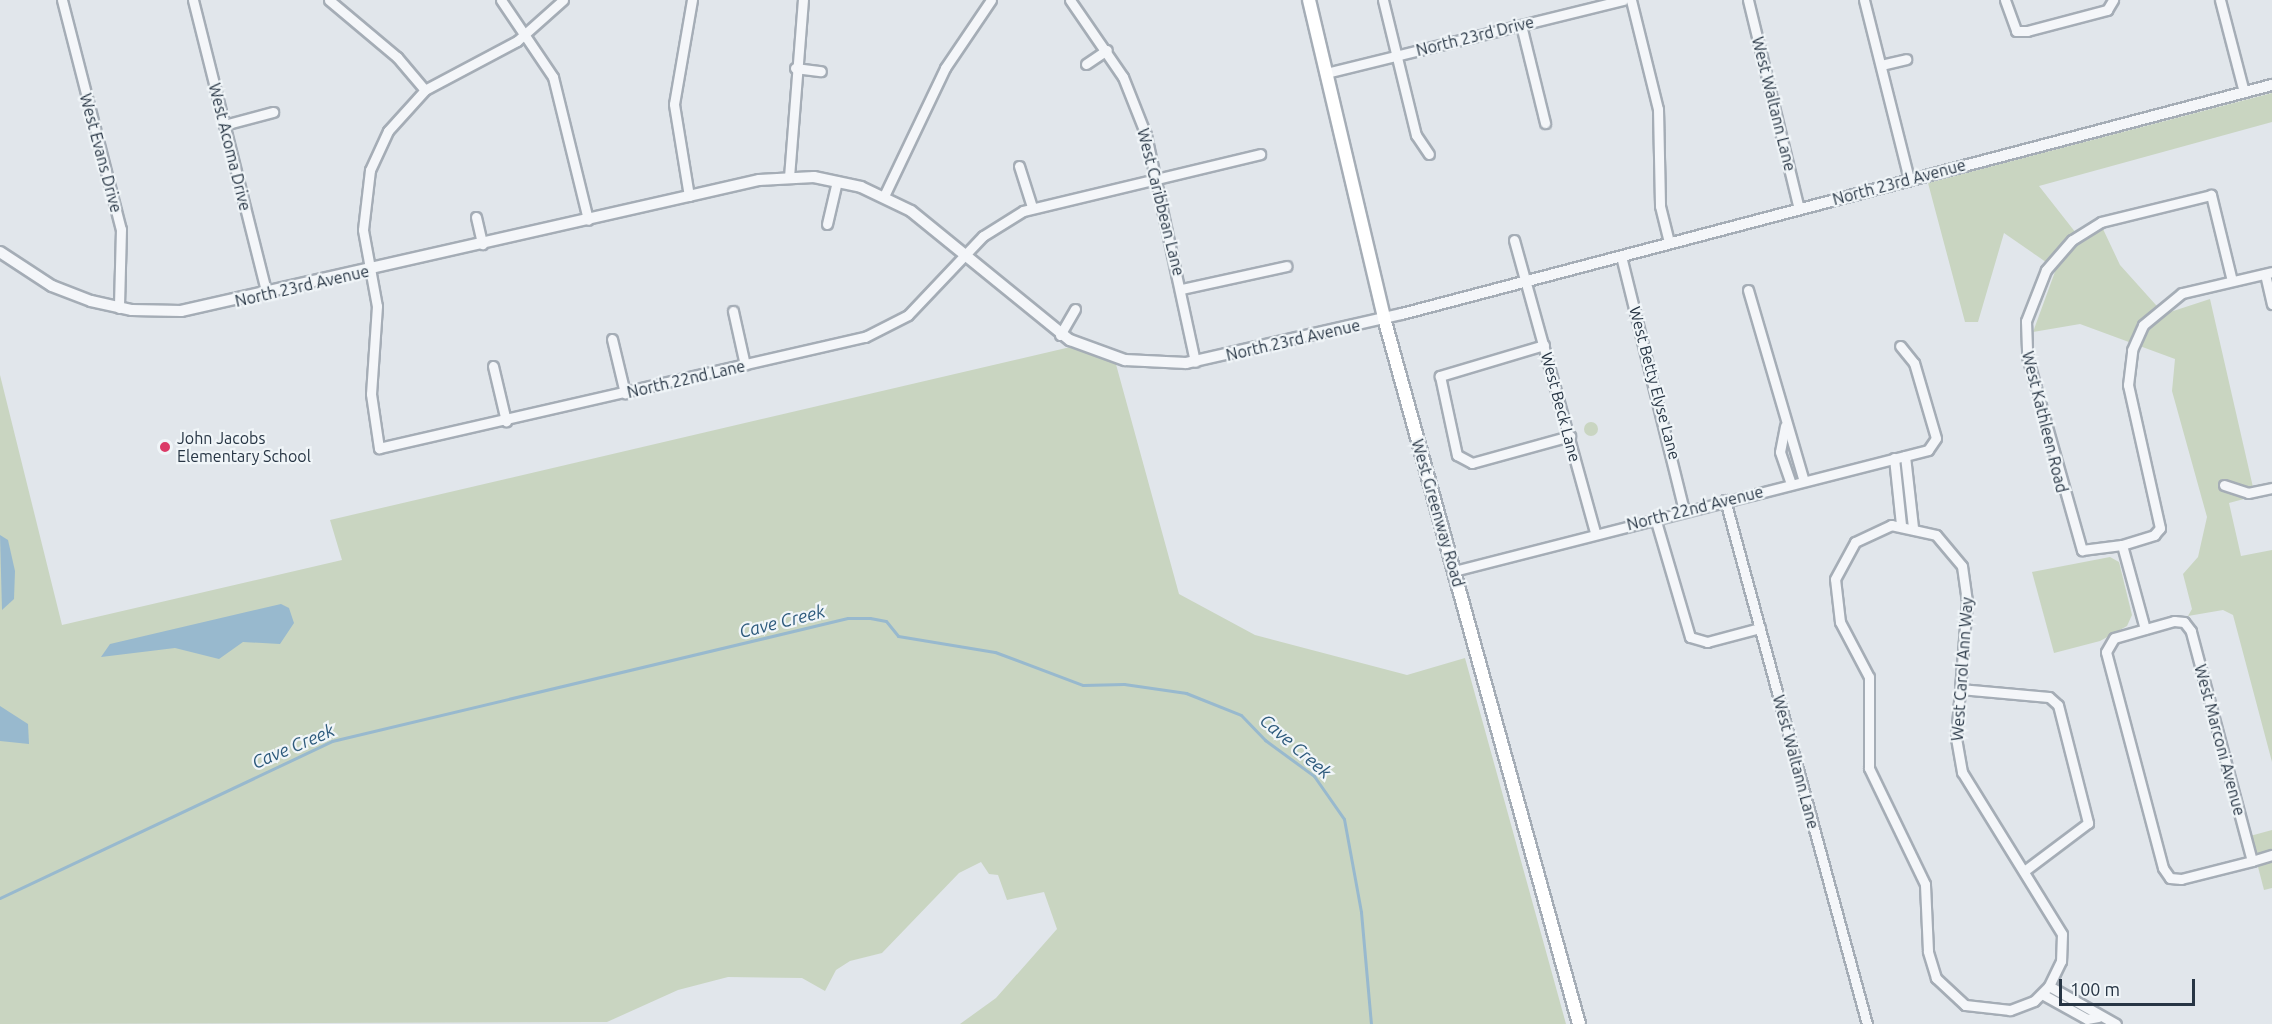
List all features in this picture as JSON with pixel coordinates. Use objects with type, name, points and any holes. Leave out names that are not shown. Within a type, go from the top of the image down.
[{"type":"main road","name":"West Greenway Road","points":[[1309,0],[1384,318],[1579,1024]]},
{"type":"street","name":"West Evans Drive","points":[[62,0],[121,229],[124,268],[119,308]]},
{"type":"street","name":"West Acoma Drive","points":[[193,0],[267,294]]},
{"type":"street","points":[[329,0],[397,57],[425,90]]},
{"type":"street","points":[[501,0],[527,34],[558,90],[588,220]]},
{"type":"street","points":[[370,270],[363,230],[370,170],[388,131],[425,90],[527,34],[563,0]]},
{"type":"street","points":[[689,196],[674,104],[692,0]]},
{"type":"street","points":[[789,177],[795,68],[802,0]]},
{"type":"street","points":[[884,196],[945,68],[991,0]]},
{"type":"street","name":"West Caribbean Lane","points":[[1070,0],[1107,50],[1131,95],[1156,178],[1182,289],[1195,362]]},
{"type":"street","points":[[1383,0],[1416,135],[1429,154]]},
{"type":"street","name":"North 23rd Drive","points":[[1326,73],[1623,0]]},
{"type":"street","points":[[1631,0],[1658,109],[1660,206],[1669,243]]},
{"type":"street","name":"West Waltann Lane","points":[[1748,0],[1799,209]]},
{"type":"street","points":[[1864,0],[1909,180]]},
{"type":"street","points":[[2006,0],[2016,31],[2113,3]]},
{"type":"street","points":[[2220,0],[2244,92]]},
{"type":"street","points":[[1521,25],[1545,123]]},
{"type":"street","points":[[1086,64],[1107,50]]},
{"type":"street","points":[[1881,65],[1906,59]]},
{"type":"street","points":[[795,68],[821,71]]},
{"type":"street","name":"North 23rd Avenue","points":[[1,255],[52,286],[119,308],[181,311],[267,294],[689,196],[789,177],[837,181],[884,196],[965,256],[1060,334],[1125,360],[1195,362],[1384,318],[2272,85]]},
{"type":"street","points":[[224,125],[273,112]]},
{"type":"street","name":"North 22nd Lane","points":[[370,270],[378,316],[371,415],[379,448],[625,393],[889,327],[925,300],[996,226],[1032,207],[1260,154]]},
{"type":"street","points":[[1019,166],[1032,207]]},
{"type":"street","points":[[826,224],[837,181]]},
{"type":"street","name":"West Kathleen Road","points":[[2122,545],[2082,550],[2027,356],[2026,321],[2052,260],[2101,222],[2211,195],[2232,281]]},
{"type":"street","points":[[476,216],[482,244]]},
{"type":"street","points":[[1514,240],[1526,280]]},
{"type":"street","name":"West Betty Elyse Lane","points":[[1621,255],[1684,511]]},
{"type":"street","points":[[1182,289],[1287,266]]},
{"type":"street","points":[[2272,304],[2270,273],[2182,293],[2158,309],[2132,350],[2128,385],[2160,528],[2122,545],[2145,629],[2107,644],[2163,868],[2170,878],[2272,855]]},
{"type":"street","name":"West Beck Lane","points":[[1526,280],[1595,533]]},
{"type":"street","points":[[1748,290],[1785,426],[1796,448],[1804,481]]},
{"type":"street","points":[[1060,334],[1074,309]]},
{"type":"street","points":[[733,311],[745,364]]},
{"type":"street","points":[[612,339],[625,393]]},
{"type":"street","points":[[1544,345],[1440,375],[1457,455],[1464,462],[1570,436]]},
{"type":"street","name":"North 22nd Avenue","points":[[1454,571],[1595,533],[1905,456],[1936,446],[1914,363],[1900,346]]},
{"type":"street","points":[[493,366],[506,421]]},
{"type":"street","points":[[1785,426],[1780,452],[1791,484]]},
{"type":"street","points":[[1780,452],[1796,448]]},
{"type":"street","points":[[1905,456],[1911,490],[1907,526]]},
{"type":"street","points":[[1894,458],[1907,526]]},
{"type":"street","points":[[2224,485],[2248,493],[2272,488]]},
{"type":"street","points":[[1900,491],[1911,490]]},
{"type":"street","name":"West Waltann Lane","points":[[1725,500],[1867,1024]]},
{"type":"street","points":[[1655,518],[1690,637],[1707,642],[1760,628]]},
{"type":"street","points":[[1907,526],[1881,528],[1856,542],[1835,579],[1840,622],[1869,677],[1874,784],[1925,884],[1929,959],[1947,992],[1965,1005],[1995,1012],[2025,1006],[2042,994],[2087,1019],[2098,1017]]},
{"type":"street","name":"West Carol Ann Way","points":[[1907,526],[1947,545],[1966,578],[1956,738],[1962,772],[1977,805],[2024,871],[2062,934],[2061,961],[2049,986],[2042,994]]},
{"type":"street","name":"West Marconi Avenue","points":[[2145,629],[2184,622],[2252,861]]},
{"type":"street","points":[[1960,689],[2055,699],[2088,823],[2024,871]]},
{"type":"street","points":[[2049,986],[2098,1017],[2116,1024]]},
{"type":"green space","points":[[2272,93],[2272,122],[2039,186],[2083,242],[2103,229],[2120,265],[2164,314],[2210,299],[2255,496],[2229,503],[2241,556],[2272,550],[2272,762],[2233,615],[2223,610],[2188,616],[2192,609],[2183,574],[2198,557],[2207,517],[2172,391],[2175,359],[2080,324],[2033,332],[2056,269],[2004,233],[1978,322],[1965,322],[1928,183]]},
{"type":"green space","points":[[1079,345],[1114,357],[1179,594],[1255,635],[1407,675],[1465,658],[1566,1024],[960,1024],[996,998],[1057,929],[1044,892],[1007,900],[998,875],[989,874],[981,862],[959,873],[882,953],[850,961],[836,970],[825,991],[802,978],[728,977],[678,990],[607,1022],[0,1024],[0,375],[62,625],[342,560],[330,520]]},
{"type":"green space","points":[[1591,422],[1596,424],[1598,429],[1596,434],[1591,436],[1586,434],[1584,429],[1586,424]]},
{"type":"green space","points":[[2110,557],[2119,562],[2132,615],[2127,626],[2100,641],[2054,653],[2032,572]]},
{"type":"green space","points":[[2272,830],[2272,888],[2264,890],[2250,836]]},
{"type":"water","points":[[0,535],[8,540],[15,571],[14,599],[2,610]]},
{"type":"water","points":[[281,604],[289,608],[294,623],[280,644],[243,642],[219,659],[175,648],[101,657],[110,644]]},
{"type":"water","points":[[0,706],[28,724],[29,744],[0,741]]},
{"type":"waterway","name":"Cave Creek","points":[[0,898],[332,741],[848,618],[870,618],[886,621],[898,636],[995,652],[1083,685],[1124,684],[1186,693],[1241,715],[1265,740],[1314,776],[1344,819],[1361,912],[1371,1024]]},
{"type":"place","name":"John Jacobs Elementary School","points":[[165,447]]}]
